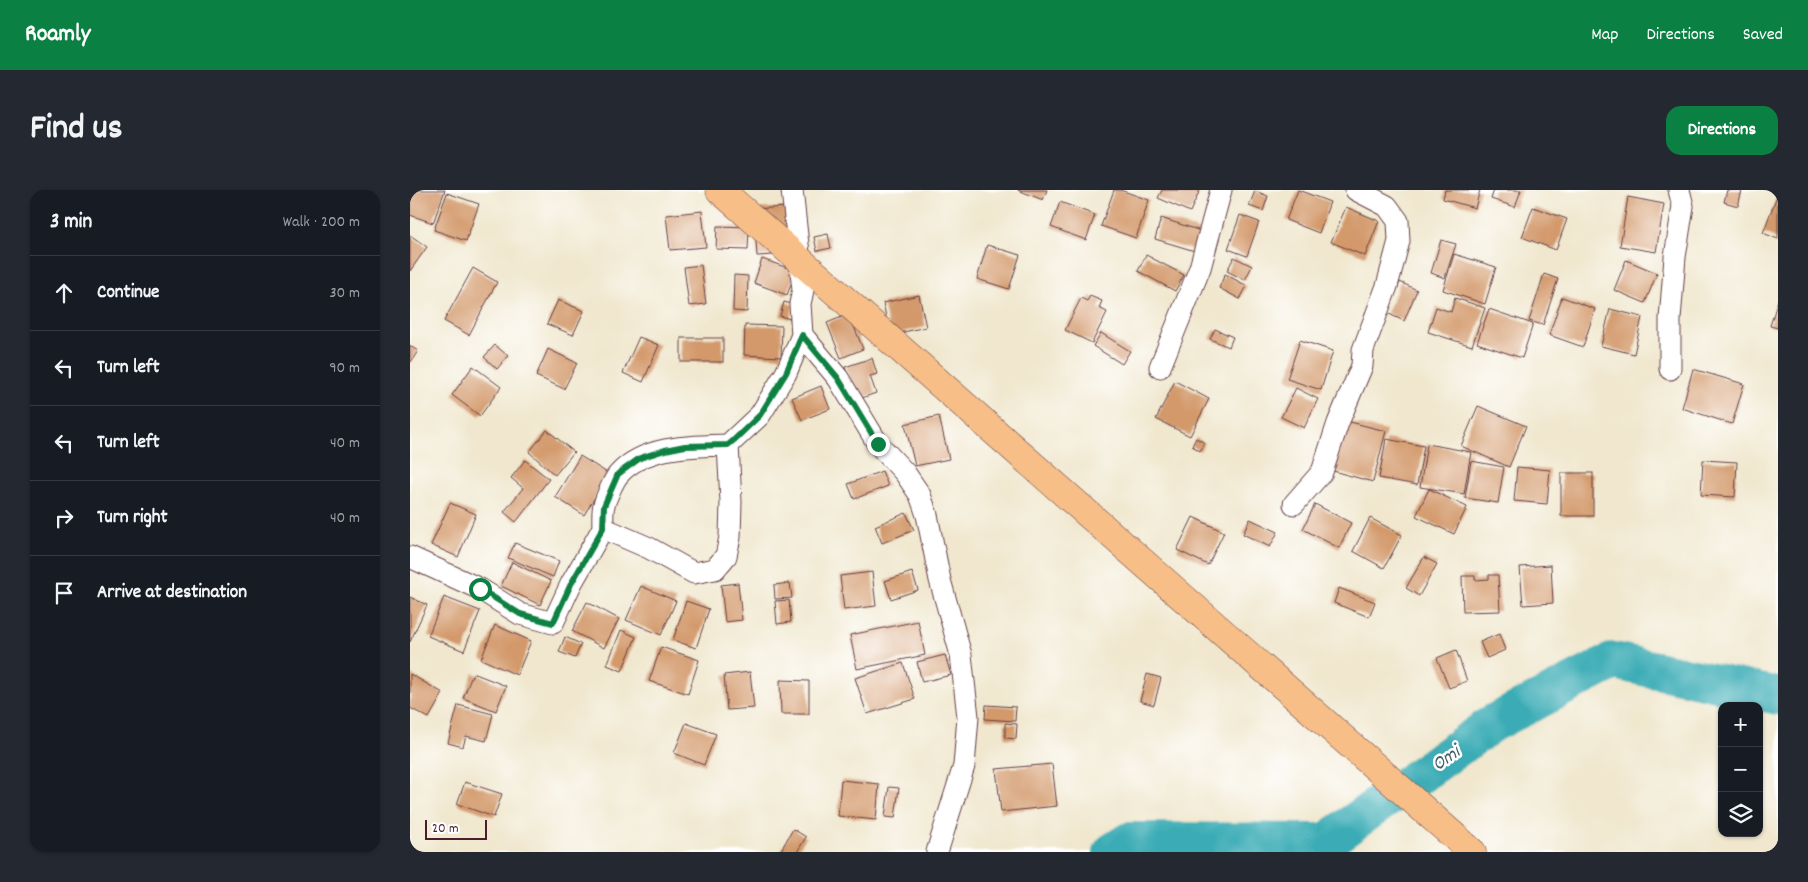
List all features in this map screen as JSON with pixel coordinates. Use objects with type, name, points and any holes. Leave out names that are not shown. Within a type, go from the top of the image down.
[{"type":"highway","points":[[720,190],[1472,852]]},
{"type":"street","points":[[410,557],[480,589],[520,614],[553,623],[571,584],[603,528],[604,506],[618,474],[640,458],[685,446],[728,445],[760,415],[786,373],[802,335],[800,304],[803,290],[792,190]]},
{"type":"street","points":[[1160,367],[1200,268],[1221,190]]},
{"type":"street","points":[[1294,504],[1322,472],[1338,423],[1362,366],[1363,350],[1387,286],[1399,241],[1398,221],[1387,206],[1356,190]]},
{"type":"street","points":[[1670,369],[1670,320],[1675,257],[1683,206],[1678,190]]},
{"type":"street","points":[[802,335],[838,378],[878,444],[905,472],[920,495],[927,515],[940,580],[961,655],[968,717],[964,766],[937,852]]},
{"type":"street","points":[[603,528],[649,548],[694,572],[715,569],[726,556],[730,537],[731,502],[728,445]]},
{"type":"building","points":[[410,190],[445,190],[433,223],[410,215]]},
{"type":"building","points":[[1018,190],[1047,190],[1043,200]]},
{"type":"building","points":[[1114,190],[1120,190],[1149,200],[1136,238],[1101,226]]},
{"type":"building","points":[[1162,190],[1200,190],[1190,212],[1158,198]]},
{"type":"building","points":[[1298,190],[1330,202],[1319,233],[1286,220]]},
{"type":"building","points":[[1445,190],[1480,190],[1475,208],[1443,199]]},
{"type":"building","points":[[1494,190],[1521,190],[1515,207],[1491,199]]},
{"type":"building","points":[[1727,190],[1742,190],[1738,206],[1724,202]]},
{"type":"building","points":[[1255,191],[1268,196],[1263,211],[1249,206]]},
{"type":"building","points":[[447,193],[479,204],[466,241],[434,230]]},
{"type":"building","points":[[1778,193],[1778,239],[1763,233]]},
{"type":"building","points":[[1628,197],[1664,204],[1656,252],[1620,246]]},
{"type":"building","points":[[1060,202],[1095,215],[1086,240],[1051,227]]},
{"type":"building","points":[[787,207],[790,254],[757,256],[754,209]]},
{"type":"building","points":[[1346,207],[1379,221],[1365,256],[1331,242]]},
{"type":"building","points":[[1533,207],[1567,219],[1556,250],[1522,237]]},
{"type":"building","points":[[702,211],[706,247],[670,250],[666,215]]},
{"type":"building","points":[[1240,215],[1259,222],[1247,256],[1228,249]]},
{"type":"building","points":[[1161,218],[1201,231],[1195,251],[1155,239]]},
{"type":"building","points":[[717,226],[749,227],[748,250],[716,249]]},
{"type":"building","points":[[828,234],[831,248],[817,251],[814,237]]},
{"type":"building","points":[[410,235],[427,247],[410,271]]},
{"type":"building","points":[[1441,240],[1456,244],[1445,278],[1431,273]]},
{"type":"building","points":[[987,245],[1020,255],[1009,289],[977,279]]},
{"type":"building","points":[[1454,254],[1496,267],[1485,304],[1443,290]]},
{"type":"building","points":[[1146,255],[1184,275],[1175,291],[1138,271]]},
{"type":"building","points":[[1234,257],[1252,266],[1245,280],[1227,271]]},
{"type":"building","points":[[762,259],[796,271],[787,295],[754,283]]},
{"type":"building","points":[[1626,260],[1657,273],[1645,303],[1614,290]]},
{"type":"building","points":[[701,265],[706,304],[689,306],[684,267]]},
{"type":"building","points":[[473,268],[497,282],[469,335],[444,321]]},
{"type":"building","points":[[1225,274],[1247,286],[1240,299],[1219,288]]},
{"type":"building","points":[[1544,274],[1558,279],[1543,325],[1529,321]]},
{"type":"building","points":[[734,275],[748,276],[747,312],[733,311]]},
{"type":"building","points":[[1400,282],[1417,290],[1404,321],[1387,313]]},
{"type":"building","points":[[919,295],[926,327],[890,335],[883,303]]},
{"type":"building","points":[[1090,296],[1102,301],[1099,308],[1107,312],[1092,343],[1065,330],[1081,298],[1087,301]]},
{"type":"building","points":[[1562,297],[1595,309],[1583,347],[1549,335]]},
{"type":"building","points":[[1455,298],[1485,308],[1472,346],[1428,332],[1436,307],[1451,312]]},
{"type":"building","points":[[558,300],[584,311],[573,335],[547,324]]},
{"type":"building","points":[[1778,300],[1778,328],[1770,326]]},
{"type":"building","points":[[784,302],[794,305],[790,319],[780,316]]},
{"type":"building","points":[[1489,309],[1533,324],[1522,358],[1477,343]]},
{"type":"building","points":[[1610,309],[1642,317],[1634,354],[1601,346]]},
{"type":"building","points":[[849,314],[863,349],[841,358],[827,323]]},
{"type":"building","points":[[745,325],[782,326],[781,357],[744,355]]},
{"type":"building","points":[[1215,329],[1233,337],[1229,347],[1210,339]]},
{"type":"building","points":[[1101,333],[1130,351],[1122,364],[1093,346]]},
{"type":"building","points":[[639,337],[659,345],[643,382],[623,373]]},
{"type":"building","points":[[681,338],[723,338],[723,362],[681,362]]},
{"type":"building","points":[[1300,340],[1333,351],[1321,390],[1287,379]]},
{"type":"building","points":[[495,345],[508,356],[497,369],[484,357]]},
{"type":"building","points":[[410,346],[418,351],[410,363]]},
{"type":"building","points":[[548,349],[577,363],[564,389],[536,376]]},
{"type":"building","points":[[872,358],[877,374],[870,376],[876,393],[856,400],[845,367]]},
{"type":"building","points":[[473,366],[501,387],[480,416],[452,395]]},
{"type":"building","points":[[1693,369],[1744,384],[1732,424],[1682,408]]},
{"type":"building","points":[[1175,381],[1209,399],[1190,436],[1156,419]]},
{"type":"building","points":[[821,386],[830,409],[802,420],[792,398]]},
{"type":"building","points":[[1296,388],[1318,399],[1304,428],[1281,417]]},
{"type":"building","points":[[1478,406],[1526,426],[1509,467],[1461,446]]},
{"type":"building","points":[[939,416],[949,459],[915,466],[905,424]]},
{"type":"building","points":[[1346,421],[1386,431],[1373,482],[1333,471]]},
{"type":"building","points":[[547,430],[574,452],[555,475],[529,452]]},
{"type":"building","points":[[1196,438],[1205,443],[1200,451],[1192,446]]},
{"type":"building","points":[[1386,439],[1424,446],[1417,485],[1379,478]]},
{"type":"building","points":[[1427,444],[1471,452],[1464,494],[1420,487]]},
{"type":"building","points":[[580,456],[609,474],[584,515],[555,497]]},
{"type":"building","points":[[525,460],[549,479],[516,522],[504,512],[523,488],[511,478]]},
{"type":"building","points":[[1703,460],[1737,462],[1735,497],[1701,495]]},
{"type":"building","points":[[1471,461],[1504,467],[1498,503],[1465,498]]},
{"type":"building","points":[[1517,467],[1550,470],[1547,504],[1514,501]]},
{"type":"building","points":[[882,471],[888,486],[854,499],[848,484]]},
{"type":"building","points":[[1561,473],[1593,473],[1593,516],[1561,516]]},
{"type":"building","points":[[1429,489],[1467,507],[1454,534],[1416,516]]},
{"type":"building","points":[[450,503],[476,514],[458,557],[431,545]]},
{"type":"building","points":[[1315,504],[1351,523],[1339,548],[1303,529]]},
{"type":"building","points":[[906,513],[914,530],[882,543],[875,526]]},
{"type":"building","points":[[1193,517],[1224,532],[1208,565],[1177,550]]},
{"type":"building","points":[[1370,518],[1402,535],[1384,568],[1353,551]]},
{"type":"building","points":[[1250,519],[1278,532],[1270,547],[1243,534]]},
{"type":"building","points":[[515,543],[559,561],[553,577],[508,558]]},
{"type":"building","points":[[1424,557],[1437,564],[1419,596],[1406,588]]},
{"type":"building","points":[[512,562],[551,581],[540,605],[501,586]]},
{"type":"building","points":[[1551,565],[1553,603],[1523,605],[1520,567]]},
{"type":"building","points":[[872,572],[876,606],[844,610],[840,576]]},
{"type":"building","points":[[912,572],[918,590],[891,599],[885,581]]},
{"type":"building","points":[[1489,575],[1498,575],[1500,611],[1463,612],[1462,576],[1475,576],[1475,580],[1489,579]]},
{"type":"building","points":[[738,583],[742,620],[725,622],[721,585]]},
{"type":"building","points":[[790,583],[792,598],[775,599],[774,585]]},
{"type":"building","points":[[641,586],[676,601],[661,635],[626,620]]},
{"type":"building","points":[[1339,588],[1375,602],[1369,617],[1334,603]]},
{"type":"building","points":[[410,597],[427,605],[410,642]]},
{"type":"building","points":[[444,597],[480,611],[464,651],[428,636]]},
{"type":"building","points":[[789,600],[791,622],[777,624],[775,601]]},
{"type":"building","points":[[686,601],[709,609],[696,648],[673,640]]},
{"type":"building","points":[[587,602],[619,619],[604,648],[572,631]]},
{"type":"building","points":[[918,621],[925,655],[857,669],[850,635]]},
{"type":"building","points":[[495,625],[531,641],[517,675],[481,659]]},
{"type":"building","points":[[621,630],[636,637],[622,671],[607,665]]},
{"type":"building","points":[[1499,634],[1505,650],[1487,658],[1480,642]]},
{"type":"building","points":[[565,637],[581,644],[575,658],[559,652]]},
{"type":"building","points":[[661,647],[699,660],[688,694],[649,681]]},
{"type":"building","points":[[1456,650],[1467,681],[1449,688],[1437,658]]},
{"type":"building","points":[[945,655],[951,675],[922,682],[917,662]]},
{"type":"building","points":[[903,663],[915,699],[867,714],[855,678]]},
{"type":"building","points":[[750,672],[754,708],[727,710],[724,675]]},
{"type":"building","points":[[473,673],[506,686],[496,711],[463,698]]},
{"type":"building","points":[[410,674],[443,693],[429,718],[410,708]]},
{"type":"building","points":[[1147,674],[1161,678],[1154,705],[1140,701]]},
{"type":"building","points":[[780,680],[809,681],[809,714],[781,714]]},
{"type":"building","points":[[458,705],[493,714],[486,741],[466,736],[463,747],[448,743]]},
{"type":"building","points":[[986,705],[1016,707],[1015,721],[985,719]]},
{"type":"building","points":[[686,723],[716,734],[704,765],[674,753]]},
{"type":"building","points":[[1005,723],[1017,724],[1016,739],[1005,738]]},
{"type":"building","points":[[1052,764],[1057,806],[1001,812],[996,769]]},
{"type":"building","points":[[841,780],[879,784],[876,820],[838,816]]},
{"type":"building","points":[[465,782],[502,794],[494,817],[457,804]]},
{"type":"building","points":[[889,787],[899,788],[895,818],[885,817]]},
{"type":"building","points":[[793,829],[806,837],[797,852],[780,852]]},
{"type":"waterway","name":"Omi","points":[[1112,852],[1129,841],[1326,842],[1493,723],[1614,661],[1778,696]]},
{"type":"route","points":[[480,589],[520,614],[553,623],[571,584],[603,528],[604,506],[618,474],[640,458],[665,450],[685,446],[728,445],[760,415],[786,373],[802,335],[838,378],[878,444]]}]
